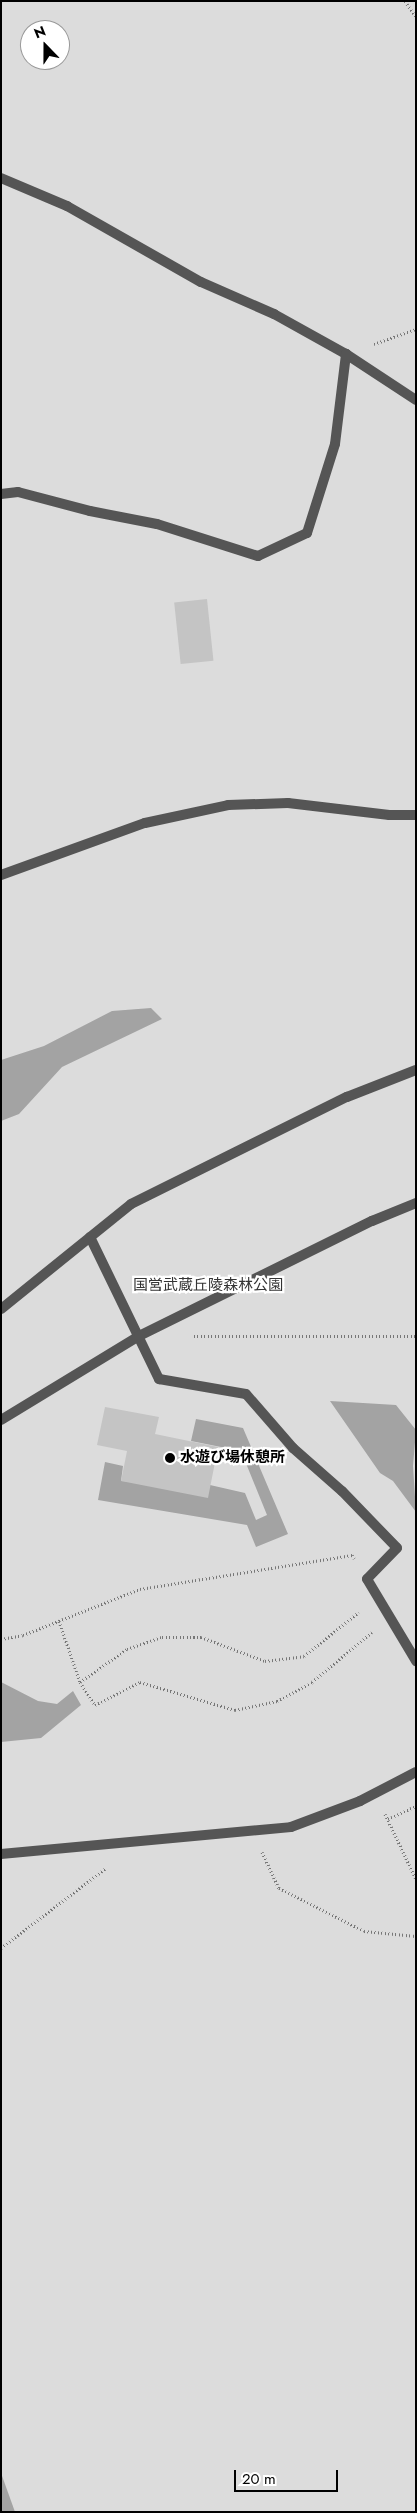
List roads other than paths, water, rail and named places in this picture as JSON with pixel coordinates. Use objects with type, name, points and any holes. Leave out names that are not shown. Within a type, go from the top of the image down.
[{"type":"street","points":[[1,178],[67,206],[201,282],[274,314],[346,354],[416,400]]},
{"type":"street","points":[[1,494],[18,492],[90,511],[157,524],[258,556],[307,533],[335,444],[346,354]]},
{"type":"street","points":[[1,875],[145,823],[228,805],[288,804],[389,816],[416,815]]},
{"type":"street","points":[[1,1309],[131,1204],[347,1097],[416,1070]]},
{"type":"street","points":[[1,1420],[139,1336],[372,1221],[416,1203]]},
{"type":"street","points":[[90,1236],[159,1379],[246,1394],[293,1448],[342,1491],[398,1548],[367,1579],[416,1661]]},
{"type":"street","points":[[1,1854],[291,1827],[376,1792],[416,1772]]},
{"type":"place","name":"水遊び場休憩所","points":[[170,1458]]},
{"type":"park label","name":"国営武蔵丘陵森林公園","points":[[208,1286]]}]
